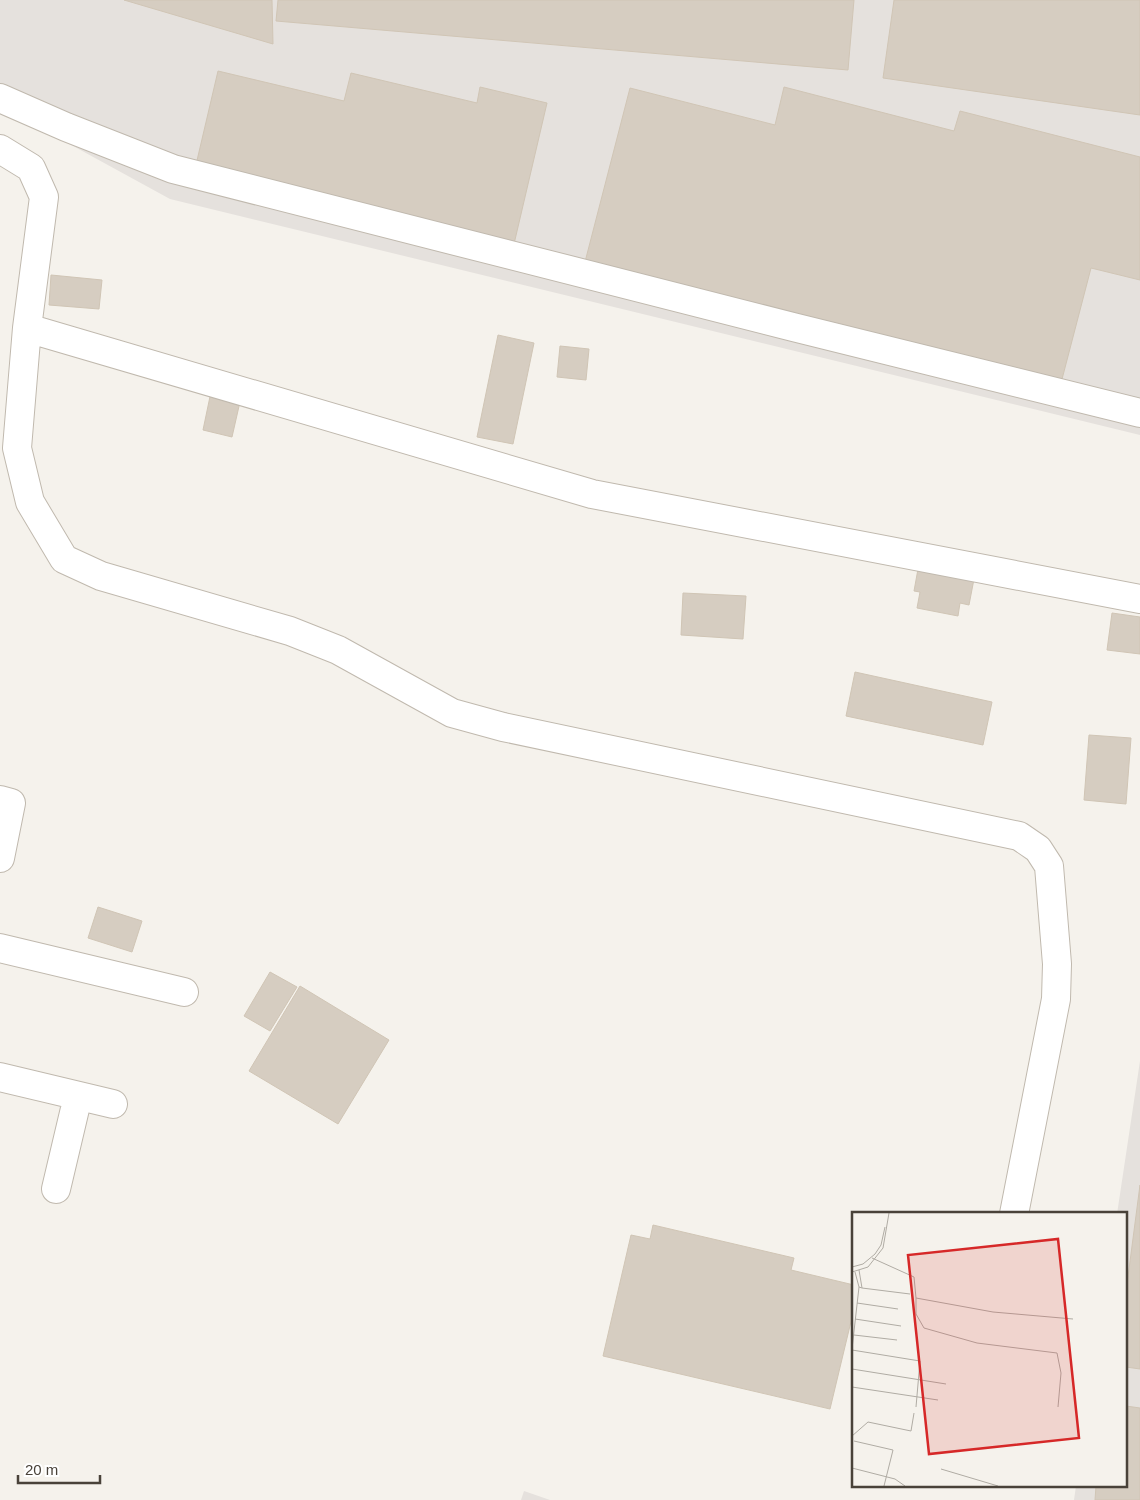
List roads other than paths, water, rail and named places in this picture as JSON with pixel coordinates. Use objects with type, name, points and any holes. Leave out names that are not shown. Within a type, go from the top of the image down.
[{"type":"street","points":[[0,98],[66,128],[173,169],[793,327],[1140,413]]},
{"type":"street","points":[[0,149],[31,168],[44,197],[27,328],[17,448],[30,502],[64,559],[101,576],[290,631],[338,650],[452,713],[504,726],[1019,836],[1038,849],[1049,866],[1057,964],[1056,999],[1014,1212]]},
{"type":"street","points":[[27,328],[592,494],[1140,600]]},
{"type":"street","points":[[0,800],[11,803],[0,858]]},
{"type":"street","points":[[0,948],[184,992]]},
{"type":"street","points":[[0,1077],[112,1104]]},
{"type":"street","points":[[56,1189],[78,1096]]}]
